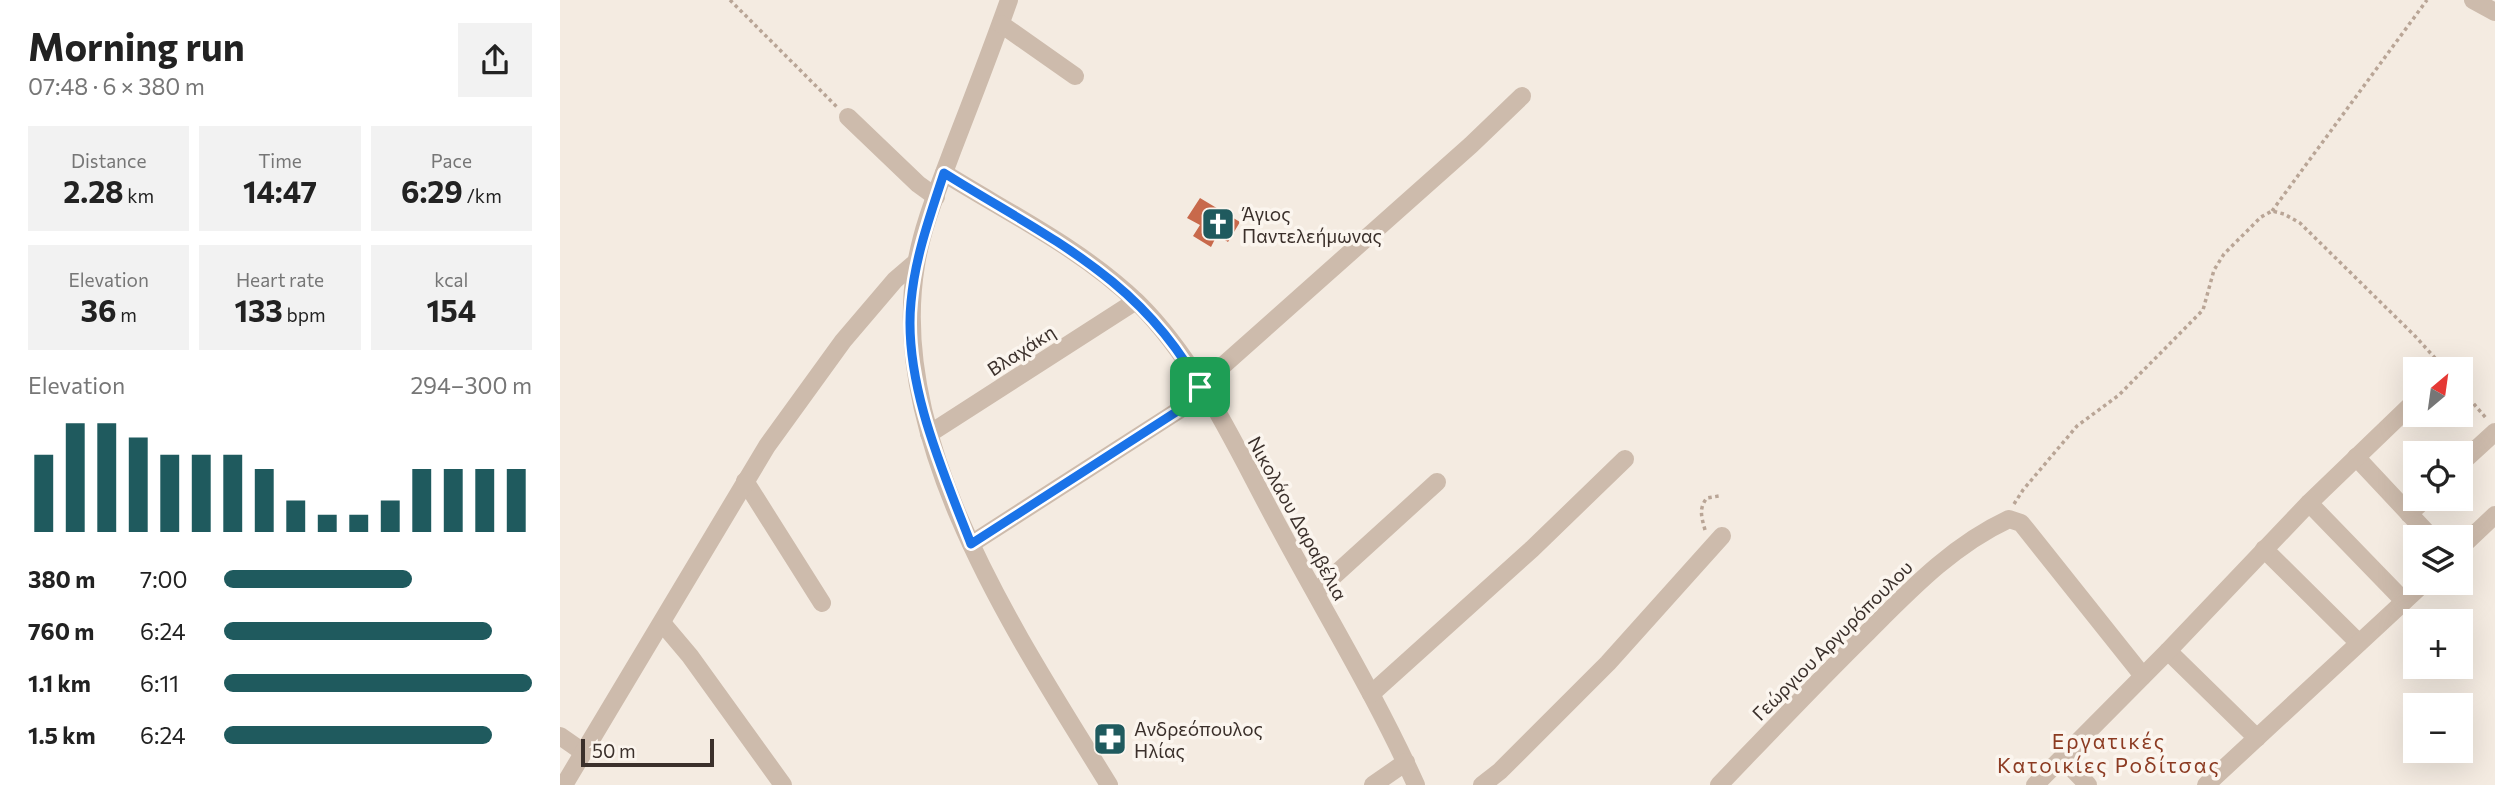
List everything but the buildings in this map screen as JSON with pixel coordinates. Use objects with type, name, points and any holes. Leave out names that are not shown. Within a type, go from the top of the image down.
[{"type":"street","points":[[1009,0],[944,173],[916,262],[911,306],[913,352],[929,434],[971,544],[1003,610],[1108,785]]},
{"type":"street","points":[[2473,0],[2495,12]]},
{"type":"street","points":[[1001,24],[1074,76]]},
{"type":"street","points":[[971,544],[1202,390],[1522,96]]},
{"type":"street","points":[[848,117],[918,184],[936,197]]},
{"type":"street","name":"Νικολάου Δαραβέλια","points":[[944,173],[1075,252],[1136,301],[1174,343],[1316,592],[1416,785]]},
{"type":"street","points":[[564,785],[663,624],[745,481],[802,394],[895,280],[916,262]]},
{"type":"street","name":"Βλαχάκη","points":[[929,434],[1136,301]]},
{"type":"street","points":[[2035,785],[2309,503],[2403,412]]},
{"type":"street","points":[[2473,448],[2491,426]]},
{"type":"street","points":[[2356,457],[2420,525]]},
{"type":"street","points":[[1371,694],[1532,549],[1625,459]]},
{"type":"street","points":[[745,481],[822,603]]},
{"type":"street","points":[[1316,592],[1437,482]]},
{"type":"street","points":[[2309,503],[2404,601]]},
{"type":"street","points":[[2409,514],[2412,511]]},
{"type":"street","points":[[2473,536],[2495,515]]},
{"type":"street","points":[[2015,521],[2143,676]]},
{"type":"street","name":"Γεώργιου Αργυρόπουλου","points":[[1718,785],[1909,589],[1955,553],[2015,521]]},
{"type":"street","points":[[1482,785],[1608,663],[1717,541]]},
{"type":"street","points":[[2264,549],[2359,643]]},
{"type":"street","points":[[2206,785],[2411,595]]},
{"type":"street","points":[[663,624],[690,656],[783,785]]},
{"type":"street","points":[[2168,651],[2257,738]]},
{"type":"street","points":[[560,736],[583,752]]},
{"type":"street","points":[[2062,758],[2088,785]]},
{"type":"street","points":[[1373,785],[1406,762]]},
{"type":"path","points":[[730,0],[815,88],[848,117]]},
{"type":"path","points":[[2015,521],[2023,490],[2077,426],[2119,395],[2203,310],[2214,270],[2224,254],[2261,217],[2272,211],[2427,0]]},
{"type":"path","points":[[2272,211],[2300,223],[2434,357]]},
{"type":"path","points":[[2473,404],[2491,426]]},
{"type":"path","points":[[1717,541],[1701,516],[1702,505],[1707,499],[1719,496]]},
{"type":"place","name":"Άγιος Παντελεήμωνας","points":[[1218,224]]},
{"type":"place","name":"Ανδρεόπουλος Ηλίας","points":[[1110,739]]},
{"type":"district","name":"Εργατικές Κατοικίες Ροδίτσας","points":[[2109,752]]},
{"type":"route","points":[[944,173],[1075,252],[1114,282],[1136,301],[1174,343],[1200,387],[1204,394],[971,544],[929,434],[913,352],[911,306],[916,262],[944,173]]}]
